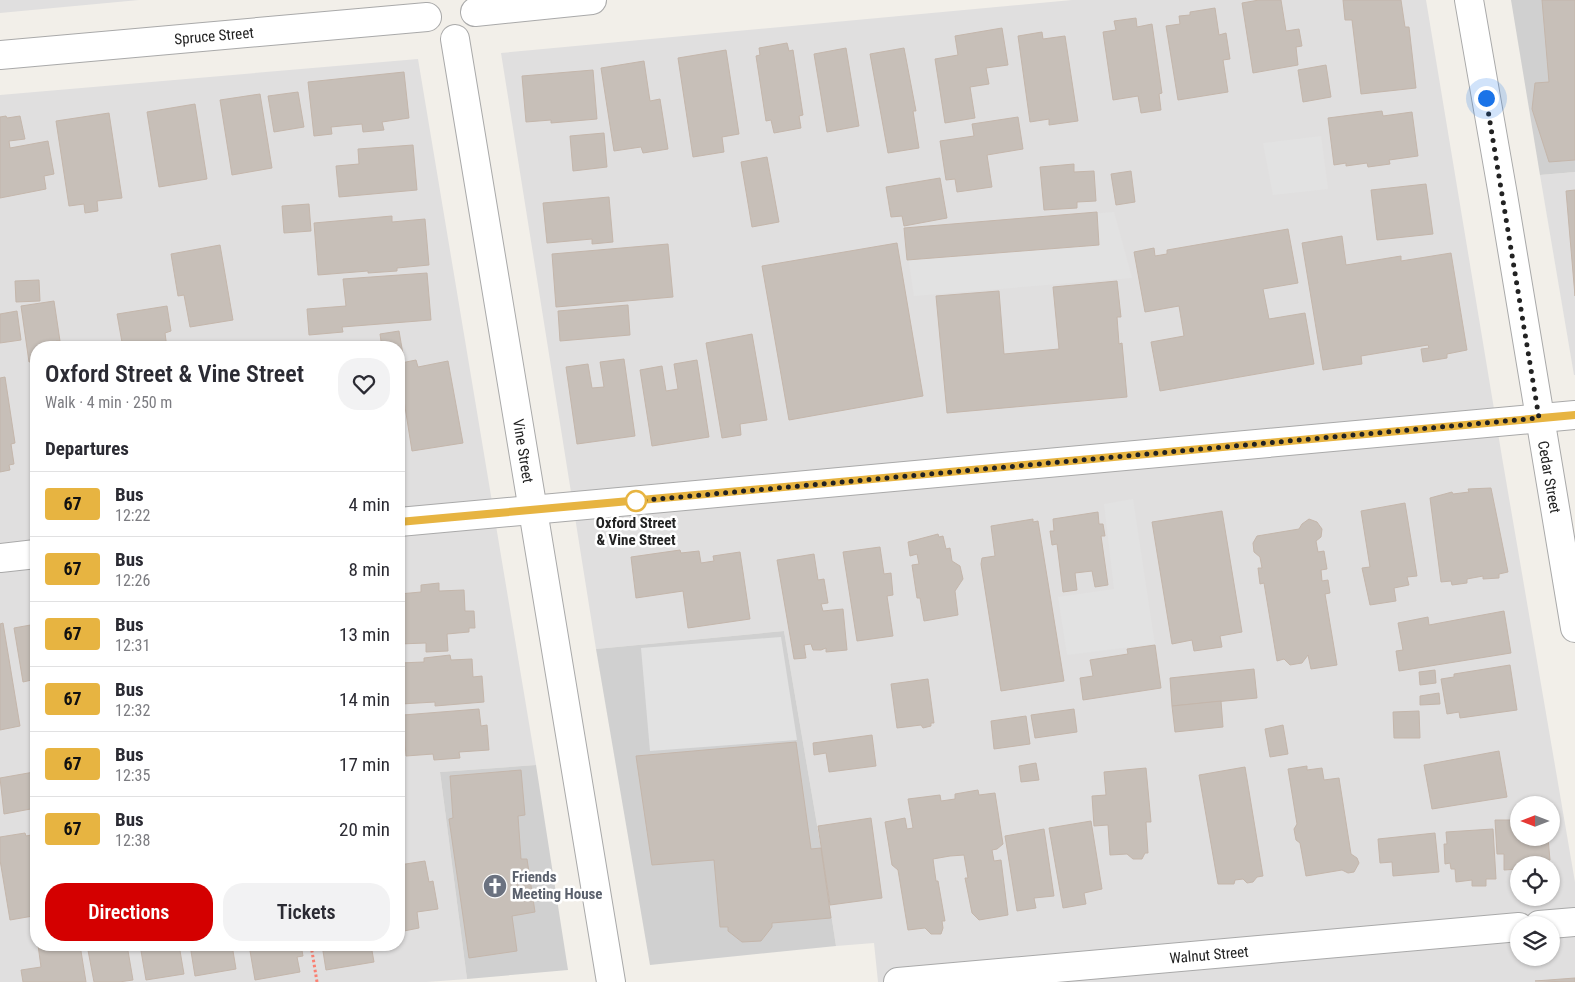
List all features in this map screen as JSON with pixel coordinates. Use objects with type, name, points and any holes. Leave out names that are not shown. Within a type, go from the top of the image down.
[{"type":"street","points":[[430,8],[429,25],[440,37],[455,39],[463,37],[473,27],[473,6],[592,0]]},
{"type":"street","name":"Cedar Street","points":[[1468,0],[1503,195],[1575,628]]},
{"type":"street","name":"Spruce Street","points":[[0,55],[430,8]]},
{"type":"street","name":"Vine Street","points":[[455,39],[611,982]]},
{"type":"street","points":[[405,522],[1575,415]]},
{"type":"street","points":[[0,558],[30,555]]},
{"type":"street","points":[[1560,923],[1575,922]]},
{"type":"street","name":"Walnut Street","points":[[898,982],[1510,928]]},
{"type":"path","points":[[312,951],[317,982]]},
{"type":"shaded area","points":[[0,0],[139,0],[0,13]]},
{"type":"shaded area","points":[[1072,0],[1426,0],[1575,882],[1575,982],[878,982],[874,943],[836,946],[784,631],[596,649],[501,53]]},
{"type":"shaded area","points":[[1511,0],[1575,0],[1575,172],[1540,175]]},
{"type":"shaded area","points":[[418,59],[536,765],[440,772],[467,979],[427,982],[0,982],[0,95]]},
{"type":"shaded area","points":[[1321,136],[1328,189],[1273,195],[1263,143]]},
{"type":"shaded area","points":[[1575,172],[1575,375],[1574,375],[1540,175]]},
{"type":"shaded area","points":[[1114,212],[1132,278],[914,296],[904,228]]},
{"type":"shaded area","points":[[1133,499],[1155,644],[1067,655],[1058,597],[1114,589],[1104,504]]},
{"type":"shaded area","points":[[784,631],[836,946],[650,965],[596,649]]},
{"type":"shaded area","points":[[781,637],[797,740],[650,751],[641,648]]},
{"type":"shaded area","points":[[536,765],[568,970],[467,979],[440,772]]},
{"type":"building","points":[[1259,0],[1281,0],[1286,31],[1299,29],[1302,46],[1296,47],[1298,65],[1253,73],[1242,3]]},
{"type":"building","points":[[1343,0],[1401,0],[1405,27],[1409,27],[1416,88],[1361,94],[1352,20],[1345,20]]},
{"type":"building","points":[[1542,0],[1575,0],[1575,160],[1549,162],[1532,109],[1535,83],[1549,82]]},
{"type":"building","points":[[1215,8],[1219,35],[1226,33],[1230,59],[1223,60],[1228,92],[1178,100],[1166,26],[1180,24],[1179,16],[1190,15],[1190,12]]},
{"type":"building","points":[[1136,18],[1137,27],[1152,24],[1162,93],[1159,94],[1161,110],[1141,113],[1138,96],[1113,100],[1103,32],[1116,30],[1114,21]]},
{"type":"building","points":[[1002,28],[1008,65],[986,68],[989,84],[970,87],[975,118],[945,123],[935,59],[958,55],[955,36]]},
{"type":"building","points":[[1042,32],[1043,39],[1065,36],[1078,121],[1049,125],[1049,119],[1030,122],[1018,36]]},
{"type":"building","points":[[787,43],[789,51],[793,50],[803,115],[799,116],[801,128],[774,133],[771,120],[766,121],[756,56],[760,55],[759,48]]},
{"type":"building","points":[[846,48],[859,126],[827,132],[814,54]]},
{"type":"building","points":[[904,48],[916,111],[913,111],[919,148],[888,153],[870,54]]},
{"type":"building","points":[[726,50],[739,134],[722,137],[724,152],[693,157],[678,58]]},
{"type":"building","points":[[644,61],[650,101],[660,99],[668,149],[643,153],[641,147],[614,151],[601,68]]},
{"type":"building","points":[[1326,65],[1331,97],[1303,102],[1298,70]]},
{"type":"building","points":[[593,70],[597,119],[551,123],[551,120],[526,122],[522,76]]},
{"type":"building","points":[[404,72],[409,118],[382,122],[384,130],[363,132],[362,124],[331,127],[332,134],[314,136],[308,82]]},
{"type":"building","points":[[298,92],[304,127],[274,132],[268,96]]},
{"type":"building","points":[[260,94],[272,168],[232,175],[220,100]]},
{"type":"building","points":[[195,104],[207,179],[159,187],[147,112]]},
{"type":"building","points":[[1382,111],[1383,116],[1412,112],[1418,156],[1389,160],[1390,164],[1368,167],[1367,163],[1346,166],[1346,163],[1334,165],[1328,118]]},
{"type":"building","points":[[109,113],[122,198],[97,201],[98,211],[85,213],[84,204],[69,206],[56,121]]},
{"type":"building","points":[[6,116],[7,118],[20,116],[25,139],[9,141],[10,148],[48,141],[54,174],[44,176],[46,189],[0,198],[0,117]]},
{"type":"building","points":[[1018,117],[1023,149],[987,155],[992,187],[957,192],[955,179],[946,180],[940,141],[974,136],[972,124]]},
{"type":"building","points":[[604,133],[607,167],[573,171],[570,136]]},
{"type":"building","points":[[413,145],[417,190],[339,197],[336,166],[359,164],[358,149]]},
{"type":"building","points":[[767,157],[779,222],[752,227],[741,162]]},
{"type":"building","points":[[1074,164],[1074,172],[1094,171],[1096,201],[1077,202],[1077,208],[1044,210],[1040,167]]},
{"type":"building","points":[[1131,171],[1135,202],[1116,205],[1111,174]]},
{"type":"building","points":[[940,178],[947,218],[904,226],[902,216],[891,217],[886,187]]},
{"type":"building","points":[[1426,184],[1433,234],[1377,240],[1371,190]]},
{"type":"building","points":[[1575,190],[1575,296],[1566,191]]},
{"type":"building","points":[[609,197],[613,242],[592,244],[592,239],[547,243],[543,203]]},
{"type":"building","points":[[309,204],[311,231],[284,233],[282,206]]},
{"type":"building","points":[[1097,212],[1099,245],[907,260],[904,228]]},
{"type":"building","points":[[392,216],[392,222],[425,219],[429,265],[397,268],[397,271],[318,275],[314,223]]},
{"type":"building","points":[[1288,229],[1298,283],[1263,289],[1269,319],[1305,313],[1314,364],[1160,391],[1151,342],[1184,336],[1179,306],[1145,312],[1134,252],[1154,248],[1155,256],[1167,254],[1167,250]]},
{"type":"building","points":[[1342,236],[1346,265],[1401,256],[1401,261],[1451,253],[1467,350],[1447,354],[1447,358],[1423,362],[1421,349],[1429,348],[1428,345],[1361,356],[1362,364],[1323,370],[1302,243]]},
{"type":"building","points":[[897,243],[923,396],[789,420],[762,266]]},
{"type":"building","points":[[668,244],[673,297],[556,307],[552,254]]},
{"type":"building","points":[[220,245],[233,320],[190,327],[184,295],[178,296],[171,254]]},
{"type":"building","points":[[427,273],[431,320],[342,327],[343,332],[309,335],[307,309],[346,306],[343,279]]},
{"type":"building","points":[[39,280],[40,301],[16,302],[15,281]]},
{"type":"building","points":[[1117,281],[1121,317],[1117,317],[1119,344],[1122,343],[1127,397],[947,413],[936,296],[999,291],[1004,354],[1059,349],[1053,287]]},
{"type":"building","points":[[54,301],[60,341],[30,341],[29,362],[21,306]]},
{"type":"building","points":[[628,305],[630,335],[560,341],[558,311]]},
{"type":"building","points":[[167,306],[171,331],[165,333],[166,341],[122,341],[117,314]]},
{"type":"building","points":[[17,311],[21,340],[0,343],[0,314]]},
{"type":"building","points":[[399,331],[401,341],[381,341],[380,334]]},
{"type":"building","points":[[752,334],[767,420],[740,424],[741,435],[722,438],[706,343]]},
{"type":"building","points":[[624,359],[635,436],[577,444],[566,367],[588,364],[592,388],[604,387],[600,362]]},
{"type":"building","points":[[416,360],[418,367],[448,361],[463,443],[412,451],[405,407],[405,362]]},
{"type":"building","points":[[697,360],[709,437],[652,446],[640,370],[662,366],[666,391],[678,389],[674,364]]},
{"type":"building","points":[[5,377],[15,443],[11,444],[14,464],[9,465],[10,470],[0,472],[0,378]]},
{"type":"building","points":[[1491,488],[1508,572],[1499,574],[1499,578],[1483,579],[1483,576],[1467,579],[1467,583],[1452,585],[1451,581],[1441,582],[1430,498],[1452,492],[1453,494],[1469,492],[1468,489]]},
{"type":"building","points":[[1405,503],[1417,576],[1407,577],[1409,585],[1394,588],[1396,601],[1370,605],[1362,568],[1370,567],[1361,511]]},
{"type":"building","points":[[1222,511],[1242,632],[1220,636],[1222,647],[1194,651],[1192,640],[1172,644],[1152,522]]},
{"type":"building","points":[[1098,512],[1099,524],[1103,524],[1105,536],[1101,536],[1108,585],[1095,587],[1092,571],[1075,573],[1077,590],[1063,592],[1057,544],[1052,545],[1050,531],[1054,531],[1053,519]]},
{"type":"building","points":[[1033,519],[1033,522],[1038,521],[1064,681],[1001,691],[981,564],[982,558],[995,556],[991,526]]},
{"type":"building","points":[[1309,519],[1317,522],[1322,529],[1321,537],[1316,541],[1318,552],[1324,551],[1327,569],[1321,570],[1322,581],[1328,580],[1330,593],[1325,594],[1337,665],[1311,669],[1308,655],[1302,663],[1290,665],[1284,659],[1277,661],[1264,583],[1260,584],[1258,568],[1262,568],[1260,557],[1254,552],[1253,543],[1257,536],[1299,529]]},
{"type":"building","points":[[938,534],[939,537],[943,536],[946,549],[950,548],[952,561],[960,566],[963,579],[955,591],[958,615],[924,621],[920,598],[917,598],[912,565],[919,564],[917,554],[910,556],[908,542]]},
{"type":"building","points":[[880,547],[884,574],[891,573],[893,595],[887,596],[893,636],[857,641],[843,552]]},
{"type":"building","points":[[680,550],[681,553],[699,551],[701,563],[714,561],[713,556],[740,552],[750,619],[688,628],[683,591],[636,598],[631,557]]},
{"type":"building","points":[[814,554],[818,580],[824,579],[828,603],[821,604],[823,611],[843,609],[847,650],[826,652],[826,648],[813,650],[811,644],[804,645],[806,658],[794,659],[777,560]]},
{"type":"building","points":[[439,583],[439,591],[464,590],[465,611],[474,611],[475,628],[469,628],[469,632],[447,634],[448,651],[426,652],[426,643],[405,644],[405,593],[421,592],[421,585]]},
{"type":"building","points":[[1504,611],[1511,653],[1399,671],[1396,651],[1403,650],[1398,623],[1428,617],[1429,625]]},
{"type":"building","points":[[3,623],[20,726],[0,730],[0,624]]},
{"type":"building","points":[[30,625],[30,680],[23,682],[14,628]]},
{"type":"building","points":[[1155,645],[1161,688],[1083,700],[1080,678],[1093,676],[1090,660],[1128,654],[1127,649]]},
{"type":"building","points":[[450,655],[451,660],[472,659],[473,677],[482,676],[484,702],[435,706],[435,702],[405,704],[405,663],[424,662],[424,658]]},
{"type":"building","points":[[1510,665],[1517,710],[1460,718],[1459,712],[1447,714],[1441,679],[1454,677],[1454,674]]},
{"type":"building","points":[[1254,669],[1257,698],[1172,706],[1170,678]]},
{"type":"building","points":[[1435,670],[1436,683],[1420,685],[1419,672]]},
{"type":"building","points":[[928,679],[934,723],[923,728],[921,725],[897,728],[891,684]]},
{"type":"building","points":[[1439,693],[1440,704],[1420,705],[1420,696]]},
{"type":"building","points":[[1221,701],[1223,727],[1175,732],[1172,706]]},
{"type":"building","points":[[479,709],[481,726],[487,725],[489,750],[459,752],[460,758],[434,760],[433,754],[406,756],[405,715]]},
{"type":"building","points":[[1074,709],[1077,732],[1035,738],[1031,715]]},
{"type":"building","points":[[1419,711],[1420,738],[1394,738],[1393,712]]},
{"type":"building","points":[[1026,716],[1030,744],[994,749],[991,721]]},
{"type":"building","points":[[1283,725],[1288,754],[1270,757],[1265,729]]},
{"type":"building","points":[[872,735],[876,766],[829,772],[826,753],[814,755],[813,743]]},
{"type":"building","points":[[796,742],[811,849],[821,848],[831,918],[772,923],[772,927],[761,941],[742,942],[728,931],[728,927],[720,927],[714,860],[652,865],[636,756]]},
{"type":"building","points":[[1499,751],[1507,797],[1432,809],[1424,765]]},
{"type":"building","points":[[1036,763],[1039,780],[1021,782],[1019,766]]},
{"type":"building","points":[[1307,766],[1307,770],[1322,768],[1324,780],[1339,778],[1351,854],[1357,858],[1359,863],[1354,872],[1348,873],[1342,870],[1306,876],[1300,843],[1296,840],[1294,829],[1297,824],[1288,769]]},
{"type":"building","points":[[1245,767],[1263,876],[1257,877],[1253,882],[1247,883],[1243,879],[1235,880],[1234,884],[1218,884],[1199,775]]},
{"type":"building","points":[[1146,768],[1151,822],[1146,822],[1148,853],[1145,853],[1142,859],[1133,859],[1127,854],[1110,855],[1108,825],[1094,826],[1092,796],[1106,795],[1104,772]]},
{"type":"building","name":"Friends Meeting House","points":[[521,770],[525,815],[518,816],[521,859],[527,859],[535,912],[512,916],[517,951],[469,958],[449,819],[453,818],[450,776]]},
{"type":"building","points":[[30,773],[30,809],[4,814],[0,778]]},
{"type":"building","points":[[978,790],[979,795],[995,793],[1003,844],[997,849],[992,850],[994,861],[1001,860],[1008,915],[979,920],[972,913],[965,878],[968,878],[964,855],[950,856],[933,859],[945,921],[942,921],[943,928],[941,934],[931,934],[925,928],[908,930],[898,870],[892,865],[885,822],[905,818],[907,829],[913,828],[908,799],[940,795],[941,801],[955,799],[955,794]]},
{"type":"building","points":[[871,818],[882,898],[830,905],[818,826]]},
{"type":"building","points":[[1495,820],[1510,820],[1510,846],[1549,846],[1550,856],[1510,856],[1510,870],[1504,870],[1504,854],[1497,854]]},
{"type":"building","points":[[1091,821],[1102,889],[1084,893],[1086,904],[1063,908],[1049,828]]},
{"type":"building","points":[[1044,829],[1054,896],[1034,898],[1036,908],[1017,911],[1005,836]]},
{"type":"building","points":[[1493,829],[1496,879],[1486,879],[1486,886],[1472,886],[1472,880],[1456,882],[1455,869],[1451,869],[1450,863],[1445,864],[1444,844],[1447,844],[1446,832]]},
{"type":"building","points":[[25,833],[26,836],[30,835],[30,917],[10,920],[0,860],[0,837]]},
{"type":"building","points":[[1435,833],[1439,872],[1393,876],[1392,862],[1380,863],[1378,839]]},
{"type":"building","points":[[425,861],[429,882],[433,881],[438,909],[417,912],[419,928],[405,931],[405,864]]},
{"type":"building","points":[[39,951],[81,951],[86,982],[23,982],[21,970],[41,967]]},
{"type":"building","points":[[88,951],[128,951],[133,980],[94,982]]},
{"type":"building","points":[[141,951],[180,951],[184,974],[146,980]]},
{"type":"building","points":[[191,951],[233,951],[236,969],[195,976]]},
{"type":"building","points":[[250,951],[302,951],[303,956],[297,957],[300,972],[255,980]]},
{"type":"building","points":[[323,951],[372,951],[374,962],[326,970]]},
{"type":"building","points":[[1575,978],[1575,982],[1535,981]]},
{"type":"bus line","name":"67","points":[[405,522],[1575,415]]},
{"type":"place","name":"Oxford Street & Vine Street","points":[[636,501]]},
{"type":"place","name":"Friends Meeting House","points":[[495,886]]},
{"type":"route","points":[[636,501],[1539,418],[1486,98]]}]
